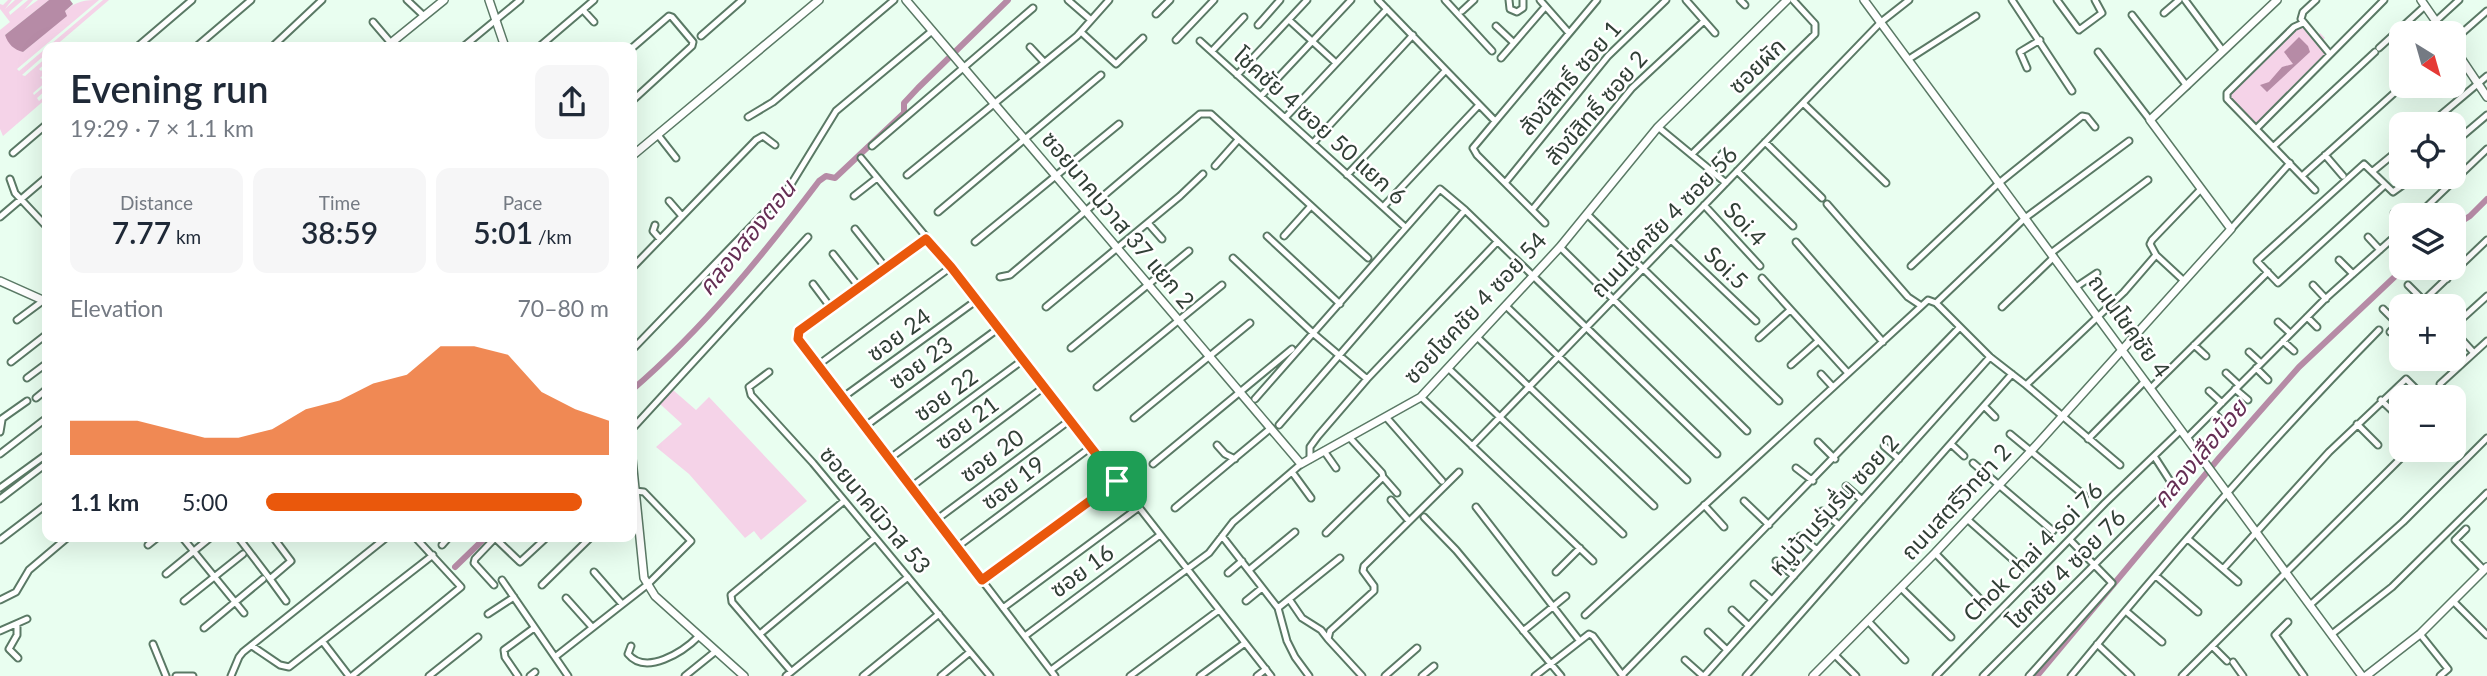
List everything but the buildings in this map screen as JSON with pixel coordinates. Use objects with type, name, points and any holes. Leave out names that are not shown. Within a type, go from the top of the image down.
[{"type":"street","points":[[143,42],[192,0]]},
{"type":"street","points":[[202,42],[251,0]]},
{"type":"street","points":[[277,42],[322,0]]},
{"type":"street","points":[[407,0],[424,16]]},
{"type":"street","points":[[393,42],[444,0]]},
{"type":"street","points":[[489,0],[503,42]]},
{"type":"street","points":[[469,42],[520,0]]},
{"type":"street","points":[[545,42],[594,0]]},
{"type":"street","points":[[701,36],[742,0]]},
{"type":"street","points":[[637,152],[819,0]]},
{"type":"street","points":[[748,117],[773,102],[894,0]]},
{"type":"street","name":"ซอยนาคนวาส 37 แยก 2","points":[[906,0],[1209,357],[1275,427],[1301,464]]},
{"type":"street","points":[[1068,0],[1091,20]]},
{"type":"street","points":[[907,175],[1079,34],[1109,0]]},
{"type":"street","points":[[1156,14],[1170,0]]},
{"type":"street","points":[[1176,40],[1214,0]]},
{"type":"street","points":[[1237,75],[1307,0]]},
{"type":"street","points":[[1261,96],[1351,0]]},
{"type":"street","points":[[1378,0],[1495,121]]},
{"type":"street","points":[[1445,0],[1492,51]]},
{"type":"street","points":[[1462,11],[1474,0]]},
{"type":"street","points":[[1508,0],[1510,9],[1517,12],[1523,8],[1524,0]]},
{"type":"street","points":[[1539,0],[1569,33]]},
{"type":"street","points":[[1545,223],[1473,150],[1597,0]]},
{"type":"street","name":"สังข์สิทธิ์ ซอย 1","points":[[1505,183],[1608,57],[1666,0]]},
{"type":"street","points":[[1686,0],[1715,33]]},
{"type":"street","name":"ซอยโชคชัย 4 ซอย 54","points":[[1051,670],[1209,553],[1233,522],[1301,464],[1421,397],[1560,247],[1658,127],[1787,0]]},
{"type":"street","name":"ซอยผัก","points":[[1692,154],[1815,34],[1815,24],[1793,0]]},
{"type":"street","name":"ถนนโชคชัย 4","points":[[1864,0],[2364,676],[2420,634],[2486,568]]},
{"type":"street","name":"ถนนโชคชัย 4 ซอย 56","points":[[1472,446],[1881,22],[1909,0]]},
{"type":"street","points":[[2012,0],[2072,91]]},
{"type":"street","points":[[2057,0],[2080,30],[2102,13],[2095,0]]},
{"type":"street","points":[[2164,13],[2182,0],[2223,51]]},
{"type":"street","points":[[2150,120],[2277,0]]},
{"type":"street","points":[[2316,0],[2301,16],[2303,23],[2329,53]]},
{"type":"street","points":[[2257,128],[2384,0]]},
{"type":"street","points":[[2274,146],[2423,3],[2435,21],[2459,0]]},
{"type":"street","points":[[1258,24],[1277,1]]},
{"type":"street","points":[[1501,58],[1545,7]]},
{"type":"street","points":[[872,146],[1033,8]]},
{"type":"street","points":[[1285,118],[1387,9]]},
{"type":"street","points":[[583,10],[594,22]]},
{"type":"street","points":[[2466,29],[2487,11]]},
{"type":"street","points":[[2132,15],[2187,86]]},
{"type":"street","points":[[637,44],[669,16],[693,42],[692,46],[637,96]]},
{"type":"street","points":[[1909,59],[1976,16]]},
{"type":"street","name":"โชคชัย 4 ซอย 50 แยก 6","points":[[1212,51],[1244,17]]},
{"type":"street","points":[[1289,20],[1336,63]]},
{"type":"street","name":"สังข์สิทธิ์ ซอย 2","points":[[1532,210],[1632,88],[1704,20]]},
{"type":"street","points":[[373,22],[387,42]]},
{"type":"street","points":[[2303,23],[2294,27],[2227,93],[2227,99],[2315,190]]},
{"type":"street","points":[[1496,26],[1514,43]]},
{"type":"street","points":[[637,345],[790,186],[836,111],[932,31]]},
{"type":"street","points":[[1079,34],[1116,64],[1143,38]]},
{"type":"street","points":[[1313,143],[1413,35]]},
{"type":"street","points":[[2027,68],[2020,52],[2040,40]]},
{"type":"street","name":"โชคชัย 4 ซอย 50 แยก 6","points":[[1200,41],[1404,226]]},
{"type":"street","points":[[1030,47],[1044,62]]},
{"type":"street","points":[[2098,52],[2231,229],[2290,163]]},
{"type":"street","points":[[2466,65],[2487,97]]},
{"type":"street","points":[[1348,175],[1446,71]]},
{"type":"street","points":[[938,212],[1101,75]]},
{"type":"street","points":[[2445,112],[2487,76]]},
{"type":"street","points":[[2302,176],[2389,98]]},
{"type":"street","points":[[1803,103],[1886,183]]},
{"type":"street","points":[[1383,207],[1479,105]]},
{"type":"street","points":[[1000,277],[1010,275],[1200,114],[1212,107]]},
{"type":"street","points":[[1205,113],[1210,114],[1368,258]]},
{"type":"street","points":[[2466,133],[2487,115]]},
{"type":"street","points":[[1911,266],[1999,183],[2081,116],[2087,117],[2095,127]]},
{"type":"street","points":[[975,242],[1119,124]]},
{"type":"street","points":[[1658,127],[1726,183]]},
{"type":"street","points":[[12,153],[42,128]]},
{"type":"street","points":[[658,135],[676,158]]},
{"type":"street","points":[[637,263],[761,136],[775,145]]},
{"type":"street","points":[[1215,166],[1238,140]]},
{"type":"street","points":[[1936,303],[2025,218],[2129,141]]},
{"type":"street","points":[[1765,142],[1822,198]]},
{"type":"street","points":[[2431,203],[2487,149]]},
{"type":"street","points":[[1712,171],[1723,153]]},
{"type":"street","points":[[2325,155],[2343,176]]},
{"type":"street","points":[[861,158],[951,267],[1271,676]]},
{"type":"street","points":[[2373,171],[2389,158]]},
{"type":"street","points":[[2385,185],[2278,282],[2257,261],[2364,164],[2389,188]]},
{"type":"street","points":[[1737,171],[1793,226]]},
{"type":"street","points":[[1046,307],[1203,174]]},
{"type":"street","points":[[854,196],[877,178]]},
{"type":"street","points":[[10,179],[12,188],[42,222]]},
{"type":"street","points":[[2002,307],[2053,255],[2148,180]]},
{"type":"street","points":[[0,216],[42,181]]},
{"type":"street","points":[[1255,399],[1441,189],[1717,454]]},
{"type":"street","points":[[2183,280],[2156,255],[2151,248],[2152,240],[2200,189]]},
{"type":"street","points":[[669,201],[682,216]]},
{"type":"street","points":[[1827,204],[1908,297],[1920,305]]},
{"type":"street","name":"Soi.4","points":[[1704,205],[1760,266]]},
{"type":"street","points":[[1284,236],[1311,206]]},
{"type":"street","points":[[1175,508],[1275,427],[1465,210]]},
{"type":"street","points":[[1587,214],[1779,401]]},
{"type":"street","points":[[1148,223],[1162,239]]},
{"type":"street","points":[[654,225],[653,231],[660,239]]},
{"type":"street","points":[[855,229],[886,268]]},
{"type":"street","name":"ถนนสตรีวิทยา 2","points":[[1813,676],[2031,452],[2231,229]]},
{"type":"street","points":[[1267,236],[1340,304]]},
{"type":"street","points":[[637,424],[808,237]]},
{"type":"street","points":[[2368,237],[2380,250]]},
{"type":"street","points":[[926,239],[799,331],[799,341],[1055,676]]},
{"type":"street","name":"Soi.5","points":[[1671,240],[1756,321]]},
{"type":"street","points":[[2466,260],[2487,240]]},
{"type":"street","points":[[1310,459],[1310,446],[1367,379],[1497,242]]},
{"type":"street","points":[[1796,242],[1883,342]]},
{"type":"street","points":[[2187,438],[2290,333],[2389,242]]},
{"type":"street","points":[[1560,247],[1747,431]]},
{"type":"street","points":[[1071,348],[1189,251]]},
{"type":"street","points":[[833,254],[859,287]]},
{"type":"street","points":[[2026,385],[2124,292],[2156,255]]},
{"type":"street","points":[[1233,258],[1314,334],[1367,379]]},
{"type":"street","points":[[2339,260],[2353,275]]},
{"type":"street","points":[[818,365],[951,267]]},
{"type":"street","points":[[2088,439],[2194,345],[2268,272]]},
{"type":"street","points":[[2076,287],[2097,273]]},
{"type":"street","points":[[1762,278],[1848,373]]},
{"type":"street","points":[[2434,294],[2446,280]]},
{"type":"street","points":[[0,281],[42,300]]},
{"type":"street","points":[[813,284],[831,308]]},
{"type":"street","points":[[1097,387],[1222,285]]},
{"type":"street","points":[[2313,285],[2326,299]]},
{"type":"street","points":[[2408,285],[2417,294]]},
{"type":"street","points":[[2466,315],[2487,296]]},
{"type":"street","name":"ซอย 24","points":[[842,398],[976,300]]},
{"type":"street","points":[[1585,615],[1928,300],[1936,303],[1990,358],[2026,385],[2119,465]]},
{"type":"street","points":[[17,320],[42,303]]},
{"type":"street","points":[[1506,306],[1687,480]]},
{"type":"street","points":[[2383,309],[2389,314]]},
{"type":"street","points":[[1759,338],[1790,310]]},
{"type":"street","points":[[2307,317],[2317,327]]},
{"type":"street","points":[[2278,322],[2290,333]]},
{"type":"street","points":[[1134,418],[1250,323]]},
{"type":"street","name":"ซอย 23","points":[[864,427],[999,328]]},
{"type":"street","points":[[1535,676],[1589,634],[1623,676],[1959,328]]},
{"type":"street","points":[[2071,676],[2228,494],[2326,384],[2379,330]]},
{"type":"street","points":[[1477,337],[1654,506]]},
{"type":"street","points":[[11,362],[42,338]]},
{"type":"street","points":[[1791,365],[1818,341]]},
{"type":"street","points":[[2283,341],[2294,351]]},
{"type":"street","points":[[2440,384],[2487,341]]},
{"type":"street","points":[[2466,344],[2474,353]]},
{"type":"street","points":[[2194,345],[2206,356]]},
{"type":"street","points":[[1153,464],[1292,349]]},
{"type":"street","points":[[2249,352],[2261,363]]},
{"type":"street","name":"หมู่บ้านร่มรื่น ซอย 2","points":[[1704,676],[1990,358]]},
{"type":"street","name":"ซอย 22","points":[[889,458],[1023,360]]},
{"type":"street","points":[[27,378],[42,367]]},
{"type":"street","points":[[1448,368],[1623,534]]},
{"type":"street","points":[[2256,368],[2268,380]]},
{"type":"street","name":"ซอยนาคนิวาส 53","points":[[769,372],[749,387],[749,392],[845,501],[990,676]]},
{"type":"street","points":[[2226,373],[2248,400]]},
{"type":"street","points":[[1821,374],[1832,386]]},
{"type":"street","points":[[1746,676],[2012,374]]},
{"type":"street","points":[[2398,385],[2406,378],[2413,385]]},
{"type":"street","name":"ซอย 21","points":[[911,487],[1044,387]]},
{"type":"street","points":[[2209,391],[2222,403]]},
{"type":"street","points":[[36,398],[42,393]]},
{"type":"street","points":[[2223,569],[2389,393]]},
{"type":"street","points":[[1421,397],[1593,561]]},
{"type":"street","points":[[2381,400],[2389,408]]},
{"type":"street","points":[[0,432],[1,420],[27,401]]},
{"type":"street","points":[[1985,407],[1996,417]]},
{"type":"street","points":[[2213,412],[2225,424]]},
{"type":"street","points":[[1386,417],[1442,481]]},
{"type":"street","name":"ซอย 20","points":[[936,520],[1070,421]]},
{"type":"street","points":[[0,454],[42,422]]},
{"type":"street","points":[[2357,424],[2378,446]]},
{"type":"street","name":"Chok chai 4 soi 76","points":[[1937,675],[2181,430]]},
{"type":"street","points":[[2010,434],[2085,496]]},
{"type":"street","points":[[1349,437],[1397,493]]},
{"type":"street","points":[[2310,605],[2403,522],[2487,438]]},
{"type":"street","points":[[1818,442],[1835,458]]},
{"type":"street","points":[[1951,444],[1964,456]]},
{"type":"street","points":[[1217,445],[1225,454],[1235,459]]},
{"type":"street","points":[[1884,446],[1899,459]]},
{"type":"street","name":"ซอย 19","points":[[957,547],[1091,447]]},
{"type":"street","points":[[1324,451],[1336,468]]},
{"type":"street","name":"โชคชัย 4 ซอย 76","points":[[1983,676],[2172,486],[2154,456]]},
{"type":"street","points":[[0,488],[42,458]]},
{"type":"street","points":[[2182,676],[2397,462]]},
{"type":"street","points":[[1973,463],[2053,531]]},
{"type":"street","points":[[0,499],[42,467]]},
{"type":"street","points":[[1796,468],[1813,481]]},
{"type":"street","points":[[1292,472],[1311,498]]},
{"type":"street","points":[[1328,639],[1331,629],[1374,591],[1374,586],[1363,571],[1364,566],[1459,472]]},
{"type":"street","points":[[1326,533],[1383,477]]},
{"type":"street","points":[[982,580],[1117,481]]},
{"type":"street","points":[[1846,486],[1862,500]]},
{"type":"street","points":[[555,657],[647,585],[691,541],[644,492],[637,491]]},
{"type":"street","points":[[2332,634],[2392,587],[2482,502],[2487,493]]},
{"type":"street","points":[[1391,500],[1409,521]]},
{"type":"street","points":[[1744,500],[1769,525]]},
{"type":"street","points":[[791,671],[732,602],[731,595],[845,501]]},
{"type":"street","points":[[1704,505],[1724,527]]},
{"type":"street","points":[[1476,507],[1579,640]]},
{"type":"street","points":[[0,540],[42,508]]},
{"type":"street","points":[[1003,608],[1139,508]]},
{"type":"street","points":[[1822,511],[1839,525]]},
{"type":"street","points":[[1424,517],[1456,550],[1561,676]]},
{"type":"street","points":[[1968,519],[2020,566]]},
{"type":"street","points":[[637,525],[647,585],[655,596],[744,676]]},
{"type":"street","points":[[2466,529],[2455,540],[2486,568]]},
{"type":"street","points":[[1249,570],[1295,532]]},
{"type":"street","name":"ซอย 16","points":[[1025,636],[1160,536]]},
{"type":"street","points":[[1222,536],[1278,608],[1287,641],[1309,676]]},
{"type":"street","points":[[1800,536],[1817,550]]},
{"type":"street","points":[[760,634],[876,538]]},
{"type":"street","points":[[2188,539],[2238,582]]},
{"type":"street","points":[[2029,676],[2112,583],[2070,540]]},
{"type":"street","points":[[0,600],[16,592],[29,570],[62,542]]},
{"type":"street","points":[[148,545],[152,542]]},
{"type":"street","points":[[186,542],[244,613]]},
{"type":"street","points":[[166,574],[205,542]]},
{"type":"street","points":[[242,542],[286,601]]},
{"type":"street","points":[[270,579],[291,561],[277,542]]},
{"type":"street","points":[[231,676],[239,657],[381,542]]},
{"type":"street","points":[[323,642],[350,676],[461,587],[420,542]]},
{"type":"street","points":[[492,542],[474,563],[494,585]]},
{"type":"street","points":[[500,542],[520,562],[542,542]]},
{"type":"street","points":[[542,585],[587,542]]},
{"type":"street","points":[[1556,572],[1580,548]]},
{"type":"street","points":[[1935,553],[1983,602]]},
{"type":"street","points":[[184,601],[243,554]]},
{"type":"street","points":[[252,646],[280,665],[289,667],[433,555]]},
{"type":"street","points":[[1278,608],[1340,558]]},
{"type":"street","points":[[1228,573],[1242,561]]},
{"type":"street","points":[[1776,561],[1794,576]]},
{"type":"street","points":[[594,572],[622,604]]},
{"type":"street","points":[[2156,576],[2198,612]]},
{"type":"street","points":[[786,676],[908,577]]},
{"type":"street","points":[[204,628],[263,579]]},
{"type":"street","points":[[502,580],[568,676]]},
{"type":"street","points":[[1754,584],[1772,600]]},
{"type":"street","points":[[1247,601],[1262,588]]},
{"type":"street","points":[[1901,588],[1951,638]]},
{"type":"street","points":[[1523,631],[1566,596]]},
{"type":"street","points":[[488,614],[514,597]]},
{"type":"street","points":[[566,598],[592,627]]},
{"type":"street","points":[[1289,599],[1302,618],[1321,630],[1362,676]]},
{"type":"street","points":[[2453,601],[2487,635]]},
{"type":"street","points":[[1130,676],[1219,610]]},
{"type":"street","points":[[1732,610],[1749,626]]},
{"type":"street","points":[[2127,612],[2162,642]]},
{"type":"street","points":[[863,676],[939,614]]},
{"type":"street","points":[[0,631],[27,619]]},
{"type":"street","points":[[1868,621],[1905,660]]},
{"type":"street","points":[[2288,622],[2275,636],[2304,676]]},
{"type":"street","points":[[17,625],[16,635],[9,649],[18,658]]},
{"type":"street","points":[[517,676],[505,657],[504,650],[534,628]]},
{"type":"street","points":[[1707,632],[1727,650]]},
{"type":"street","points":[[2420,634],[2450,673],[2440,676]]},
{"type":"street","points":[[631,646],[628,654],[633,662],[638,666],[648,665],[675,658],[699,636]]},
{"type":"street","points":[[429,676],[478,637]]},
{"type":"street","points":[[1200,676],[1245,643]]},
{"type":"street","points":[[153,644],[166,676]]},
{"type":"street","points":[[2097,645],[2131,676]]},
{"type":"street","points":[[2212,646],[2243,676]]},
{"type":"street","points":[[1385,676],[1417,648]]},
{"type":"street","points":[[685,676],[716,651]]},
{"type":"street","points":[[941,676],[970,652]]},
{"type":"street","points":[[1835,654],[1856,676]]},
{"type":"street","points":[[1685,660],[1704,676]]},
{"type":"street","points":[[1422,676],[1434,666]]},
{"type":"street","points":[[1257,676],[1266,670]]},
{"type":"street","points":[[176,676],[193,676]]},
{"type":"shaded area","points":[[12,0],[5,9],[15,0],[23,0],[9,12],[10,15],[28,0],[33,0],[24,10],[38,0],[49,0],[5,35],[23,52],[66,16],[65,11],[73,5],[99,0],[49,42],[42,42],[42,48],[17,69],[19,71],[42,51],[42,57],[22,75],[25,76],[42,61],[39,69],[42,70],[42,85],[33,93],[34,95],[42,88],[42,94],[37,98],[39,101],[42,98],[42,102],[3,136],[0,129],[0,30],[10,22],[0,9],[0,4]]},
{"type":"shaded area","points":[[49,0],[70,0],[73,4],[65,11],[67,16],[23,52],[14,48],[5,35]]},
{"type":"shaded area","points":[[103,0],[109,0],[60,42],[53,42]]},
{"type":"shaded area","points":[[2303,18],[2318,35],[2320,33],[2325,38],[2322,41],[2326,49],[2330,50],[2258,124],[2254,123],[2226,93]]},
{"type":"shaded area","points":[[2299,37],[2310,52],[2267,92],[2260,85],[2269,82],[2282,67],[2293,64],[2284,52]]},
{"type":"shaded area","points":[[673,390],[696,410],[709,397],[807,501],[761,540],[754,531],[745,538],[689,474],[656,447],[682,424],[660,404]]},
{"type":"waterway","name":"คลองสองตอน","points":[[637,386],[708,317],[819,181],[826,176],[835,178],[904,113],[904,103],[1008,0]]},
{"type":"waterway","name":"คลองเสือน้อย","points":[[2466,218],[2487,199]]},
{"type":"waterway","name":"คลองเสือน้อย","points":[[2037,676],[2219,458],[2299,367],[2391,280]]},
{"type":"waterway","name":"คลองสองตอน","points":[[455,567],[481,542]]},
{"type":"route","points":[[926,239],[951,267],[1117,481],[982,580],[799,341],[798,333],[926,239]]}]
